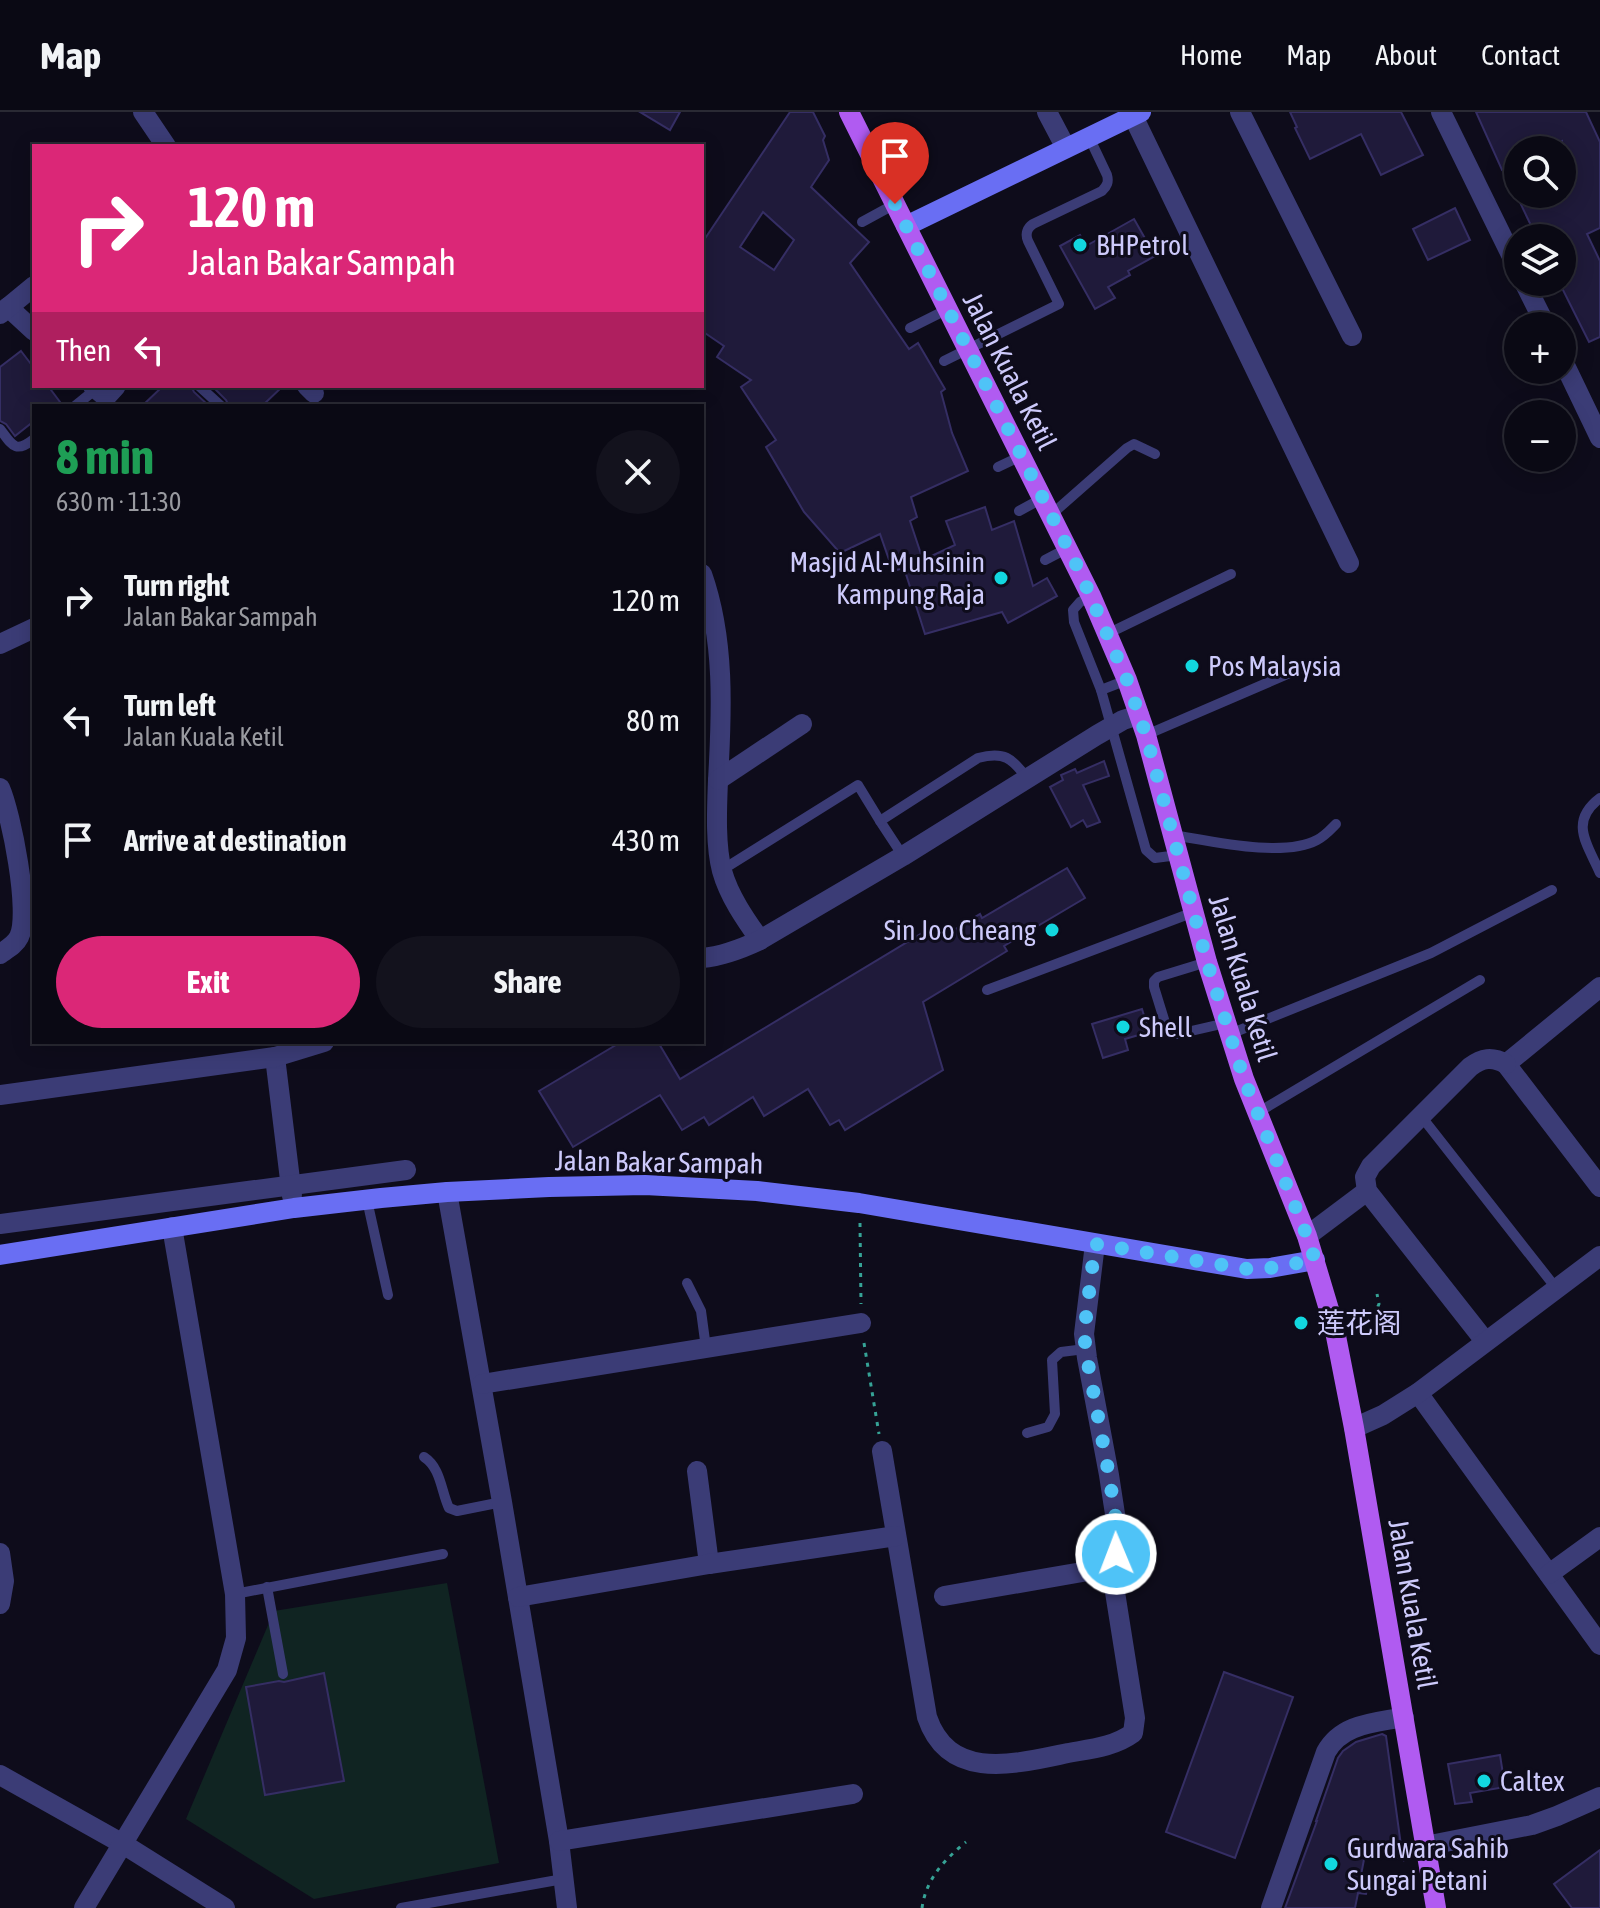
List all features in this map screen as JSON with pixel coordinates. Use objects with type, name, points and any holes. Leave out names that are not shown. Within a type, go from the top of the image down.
[{"type":"main road","name":"Jalan Kuala Ketil","points":[[849,112],[1091,596],[1127,680],[1146,735],[1207,962],[1257,1113],[1307,1236],[1334,1326],[1436,1908]]},
{"type":"main road","points":[[906,226],[1137,114]]},
{"type":"main road","name":"Jalan Bakar Sampah","points":[[0,1255],[294,1208],[367,1200],[447,1192],[645,1185],[757,1191],[859,1203],[1247,1269],[1315,1260]]},
{"type":"street","points":[[143,112],[165,144]]},
{"type":"street","points":[[1047,112],[1066,148]]},
{"type":"street","points":[[1240,112],[1352,336]]},
{"type":"street","points":[[1441,112],[1504,240]]},
{"type":"street","points":[[1137,114],[1349,563]]},
{"type":"street","points":[[32,288],[4,310],[32,330]]},
{"type":"street","points":[[1576,379],[1592,402],[1600,438]]},
{"type":"street","points":[[704,581],[719,644],[717,796],[722,870],[729,891],[760,940]]},
{"type":"street","points":[[0,644],[32,629]]},
{"type":"street","points":[[704,958],[737,951],[760,940],[903,856],[1111,726],[1139,715]]},
{"type":"street","points":[[718,780],[802,724]]},
{"type":"street","points":[[0,788],[20,871],[22,925],[15,943],[0,954]]},
{"type":"street","points":[[1506,1064],[1600,987]]},
{"type":"street","points":[[0,1095],[275,1057],[317,1044]]},
{"type":"street","points":[[275,1057],[294,1208]]},
{"type":"street","points":[[1485,1341],[1367,1191],[1365,1177],[1371,1166],[1470,1067],[1479,1060],[1491,1058],[1506,1064],[1600,1187]]},
{"type":"street","points":[[0,1224],[406,1170]]},
{"type":"street","points":[[1307,1236],[1367,1191]]},
{"type":"street","points":[[447,1192],[559,1841],[567,1908]]},
{"type":"street","points":[[84,1908],[227,1670],[236,1638],[235,1594],[172,1227]]},
{"type":"street","points":[[882,1451],[927,1717],[939,1741],[966,1760],[1005,1764],[1121,1742],[1133,1733],[1135,1718],[1111,1567],[1116,1554],[1117,1527],[1085,1349],[1095,1244]]},
{"type":"street","points":[[1354,1428],[1383,1415],[1418,1393],[1600,1256]]},
{"type":"street","points":[[482,1384],[861,1323]]},
{"type":"street","points":[[1418,1393],[1600,1645]]},
{"type":"street","points":[[697,1471],[709,1564]]},
{"type":"street","points":[[518,1597],[896,1536]]},
{"type":"street","points":[[1549,1574],[1600,1537]]},
{"type":"street","points":[[0,1553],[4,1581],[0,1604]]},
{"type":"street","points":[[944,1596],[1111,1567]]},
{"type":"street","points":[[1271,1908],[1331,1742],[1356,1727],[1404,1717]]},
{"type":"street","points":[[0,1775],[123,1844],[225,1908]]},
{"type":"street","points":[[559,1841],[853,1794]]},
{"type":"street","points":[[1425,1846],[1532,1825],[1600,1797]]},
{"type":"lane","points":[[944,361],[1059,304],[1026,233],[1033,224],[1106,188],[1107,175],[1089,137]]},
{"type":"lane","points":[[862,222],[895,204]]},
{"type":"lane","points":[[910,328],[948,309]]},
{"type":"lane","points":[[201,388],[219,404]]},
{"type":"lane","points":[[80,404],[106,393]]},
{"type":"lane","points":[[0,429],[12,445],[25,446],[32,441]]},
{"type":"lane","points":[[1019,511],[1047,506],[1134,444],[1155,454]]},
{"type":"lane","points":[[998,467],[1022,456]]},
{"type":"lane","points":[[1045,560],[1068,548]]},
{"type":"lane","points":[[1107,634],[1231,574]]},
{"type":"lane","points":[[1091,596],[1073,610],[1074,622],[1101,690],[1146,850],[1155,858],[1176,845],[1282,849],[1315,842],[1336,824]]},
{"type":"lane","points":[[1146,735],[1304,667]]},
{"type":"lane","points":[[1101,690],[1127,680]]},
{"type":"lane","points":[[880,821],[978,758],[992,754],[1006,756],[1027,778]]},
{"type":"lane","points":[[722,870],[858,785],[903,856]]},
{"type":"lane","points":[[1600,798],[1583,817],[1582,833],[1600,873]]},
{"type":"lane","points":[[1207,962],[1158,977],[1154,981],[1167,1029],[1172,1033],[1228,1028],[1431,953],[1552,890]]},
{"type":"lane","points":[[987,990],[1194,912]]},
{"type":"lane","points":[[1257,1113],[1480,980]]},
{"type":"lane","points":[[1421,1116],[1556,1288]]},
{"type":"lane","points":[[367,1200],[388,1295]]},
{"type":"lane","points":[[687,1283],[701,1311],[706,1348]]},
{"type":"lane","points":[[1027,1433],[1048,1427],[1055,1414],[1052,1360],[1061,1352],[1085,1349]]},
{"type":"lane","points":[[424,1457],[433,1463],[437,1471],[449,1508],[457,1511],[502,1502]]},
{"type":"lane","points":[[235,1594],[443,1554]]},
{"type":"lane","points":[[267,1587],[283,1674]]},
{"type":"lane","points":[[401,1908],[563,1879]]},
{"type":"path","points":[[859,1203],[861,1323],[882,1451]]},
{"type":"path","points":[[1334,1326],[1375,1313],[1379,1304],[1377,1294]]},
{"type":"path","points":[[922,1908],[933,1874],[947,1857],[966,1842]]},
{"type":"green space","points":[[447,1583],[499,1863],[314,1899],[186,1819],[274,1611]]},
{"type":"building","points":[[640,112],[680,112],[670,130]]},
{"type":"building","points":[[790,112],[813,112],[825,136],[823,140],[829,160],[811,187],[869,242],[850,263],[909,349],[918,343],[945,389],[941,392],[952,433],[968,471],[911,497],[917,517],[910,521],[923,560],[955,545],[946,521],[985,507],[992,530],[1014,521],[1033,586],[1047,578],[1057,596],[1008,623],[1002,612],[925,634],[904,568],[893,571],[880,534],[840,553],[804,512],[766,447],[776,440],[741,387],[751,380],[717,357],[724,346],[704,332],[704,240]],"holes":[[[763,212],[794,240],[774,270],[740,247]]]},
{"type":"building","points":[[1290,112],[1401,112],[1423,155],[1381,175],[1361,134],[1310,159]]},
{"type":"building","points":[[1476,112],[1586,112],[1600,142],[1600,228],[1587,234],[1600,261],[1600,337],[1589,342],[1566,296],[1576,296],[1576,224],[1530,224],[1523,208],[1576,208],[1576,136],[1504,136],[1504,169]]},
{"type":"building","points":[[1455,208],[1470,240],[1428,260],[1413,229]]},
{"type":"building","points":[[1134,219],[1155,256],[1108,287],[1115,298],[1095,309],[1060,246],[1080,235],[1086,246]]},
{"type":"building","points":[[21,351],[32,365],[32,388],[50,388],[62,404],[32,404],[32,423],[15,436],[0,421],[0,367]]},
{"type":"building","points":[[161,388],[192,388],[207,404],[144,404]]},
{"type":"building","points":[[281,388],[264,404],[228,404],[216,390]]},
{"type":"building","points":[[1104,761],[1109,776],[1083,785],[1100,822],[1087,827],[1083,820],[1071,827],[1050,787],[1063,780],[1061,775],[1075,769],[1077,773]]},
{"type":"building","points":[[1067,868],[1085,898],[1004,946],[1007,951],[923,1002],[943,1070],[845,1130],[839,1120],[830,1125],[808,1089],[764,1116],[753,1097],[709,1125],[704,1117],[682,1130],[660,1095],[573,1147],[539,1091],[618,1044],[659,1044],[680,1079],[934,926],[941,938],[980,914],[982,918]]},
{"type":"building","points":[[1142,1009],[1149,1032],[1125,1039],[1128,1050],[1103,1058],[1092,1024]]},
{"type":"building","points":[[1224,1672],[1293,1697],[1235,1858],[1166,1832]]},
{"type":"building","points":[[324,1673],[344,1781],[265,1795],[246,1687]]},
{"type":"building","points":[[1382,1734],[1386,1736],[1403,1860],[1367,1844],[1361,1875],[1370,1877],[1366,1894],[1358,1893],[1355,1908],[1285,1908],[1338,1758],[1356,1742]]},
{"type":"building","points":[[1500,1755],[1505,1787],[1470,1793],[1472,1802],[1455,1804],[1448,1764]]},
{"type":"building","points":[[1600,1850],[1600,1908],[1572,1908],[1554,1884]]},
{"type":"place","name":"BHPetrol","points":[[1080,245]]},
{"type":"place","name":"Masjid Al-Muhsinin Kampung Raja","points":[[1001,578]]},
{"type":"place","name":"Pos Malaysia","points":[[1192,666]]},
{"type":"place","name":"Sin Joo Cheang","points":[[1052,930]]},
{"type":"place","name":"Shell","points":[[1123,1027]]},
{"type":"place","name":"莲花阁","points":[[1301,1323]]},
{"type":"place","name":"Caltex","points":[[1484,1781]]},
{"type":"place","name":"Gurdwara Sahib Sungai Petani","points":[[1331,1864]]},
{"type":"route","points":[[895,204],[1080,572],[1127,680],[1146,735],[1207,962],[1244,1079],[1315,1260],[1247,1269],[1095,1244],[1084,1334],[1117,1527],[1116,1554]]}]
